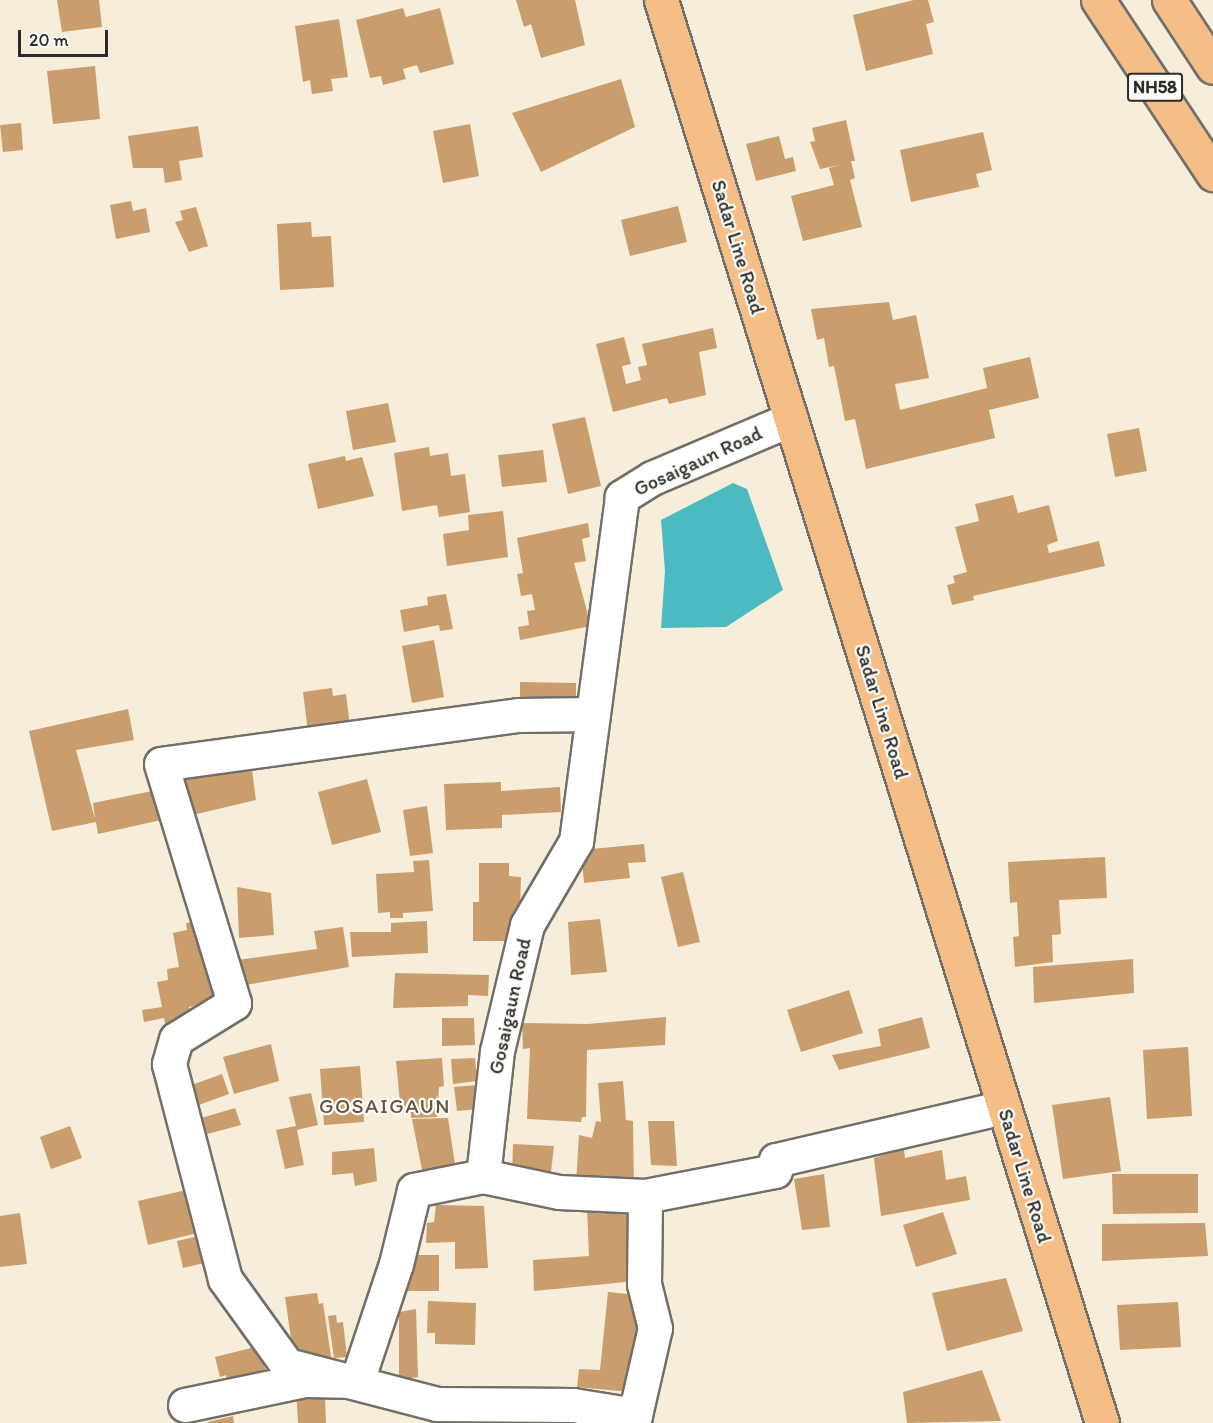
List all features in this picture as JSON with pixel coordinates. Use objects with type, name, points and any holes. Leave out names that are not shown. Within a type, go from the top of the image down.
[{"type":"main road","name":"Sadar Line Road","points":[[661,0],[1102,1423]]},
{"type":"main road","name":"NH58","points":[[1098,0],[1213,174]]},
{"type":"main road","name":"NH58","points":[[1169,0],[1213,67]]},
{"type":"street","name":"Gosaigaun Road","points":[[483,1176],[502,1028],[527,925],[576,841],[622,496],[652,478],[791,419]]},
{"type":"street","points":[[593,714],[518,715],[161,764],[234,1003],[176,1040],[169,1064],[225,1279],[287,1365],[357,1381],[437,1404],[573,1405],[635,1415],[655,1328],[644,1284],[645,1196]]},
{"type":"street","points":[[357,1381],[396,1264],[414,1190],[483,1176],[559,1192],[645,1196],[775,1172],[776,1160],[1004,1107]]},
{"type":"street","points":[[185,1405],[305,1380],[357,1381]]},
{"type":"water","points":[[733,483],[747,489],[783,590],[726,627],[661,628],[665,571],[661,520]]},
{"type":"building","points":[[57,0],[99,0],[102,27],[62,32]]},
{"type":"building","points":[[516,0],[575,0],[585,45],[541,58],[531,24],[524,27]]},
{"type":"building","points":[[914,0],[928,0],[934,22],[926,24],[933,54],[866,71],[853,15]]},
{"type":"building","points":[[403,8],[406,17],[440,8],[454,64],[420,73],[417,65],[403,69],[406,79],[383,85],[381,76],[370,78],[356,20]]},
{"type":"building","points":[[339,19],[348,77],[331,79],[333,91],[312,94],[310,80],[303,82],[295,26]]},
{"type":"building","points":[[95,66],[100,119],[53,124],[47,71]]},
{"type":"building","points":[[621,79],[635,127],[541,172],[512,113]]},
{"type":"building","points":[[846,120],[855,161],[851,161],[855,178],[850,180],[862,227],[803,241],[791,196],[834,185],[829,168],[840,165],[820,169],[810,142],[815,141],[812,128]]},
{"type":"building","points":[[21,123],[23,150],[3,152],[0,125]]},
{"type":"building","points":[[470,124],[479,176],[443,183],[433,131]]},
{"type":"building","points":[[198,126],[203,157],[179,161],[182,180],[165,183],[163,168],[133,168],[128,136]]},
{"type":"building","points":[[983,132],[992,170],[976,174],[979,187],[911,202],[900,150]]},
{"type":"building","points":[[779,136],[785,159],[793,157],[796,171],[756,181],[746,144]]},
{"type":"building","points":[[131,201],[133,211],[146,208],[150,232],[116,239],[110,205]]},
{"type":"building","points":[[678,206],[687,242],[630,256],[621,220]]},
{"type":"building","points":[[196,207],[208,246],[189,252],[175,222],[183,220],[180,211]]},
{"type":"building","points":[[311,222],[312,237],[331,236],[334,287],[280,290],[277,224]]},
{"type":"building","points":[[889,302],[893,320],[916,315],[929,378],[895,384],[900,410],[987,388],[983,368],[1030,357],[1039,398],[989,410],[995,438],[866,469],[855,419],[845,421],[834,366],[829,367],[824,338],[817,340],[811,309]]},
{"type":"building","points":[[713,328],[717,348],[699,352],[706,395],[669,404],[667,398],[613,412],[596,344],[624,337],[631,364],[622,366],[626,384],[641,380],[638,367],[647,365],[642,344]]},
{"type":"building","points":[[388,403],[396,442],[353,450],[346,411]]},
{"type":"building","points":[[585,417],[601,486],[568,494],[552,424]]},
{"type":"building","points":[[1139,428],[1147,471],[1115,477],[1107,434]]},
{"type":"building","points":[[429,447],[430,456],[448,453],[451,476],[465,474],[470,512],[439,517],[437,505],[402,511],[394,453]]},
{"type":"building","points":[[543,450],[547,482],[502,487],[498,455]]},
{"type":"building","points":[[345,456],[346,461],[362,457],[374,496],[318,509],[308,464]]},
{"type":"building","points":[[1013,495],[1018,513],[1049,505],[1058,541],[1047,545],[1049,553],[1099,541],[1105,566],[973,596],[974,600],[952,605],[947,585],[955,583],[953,576],[967,572],[955,527],[979,521],[975,504]]},
{"type":"building","points":[[503,511],[508,557],[447,566],[443,534],[469,530],[468,515]]},
{"type":"building","points":[[588,523],[590,537],[582,539],[586,561],[574,563],[591,626],[520,640],[518,627],[529,625],[527,611],[535,610],[532,594],[521,596],[517,574],[523,573],[517,538]]},
{"type":"building","points":[[446,594],[453,629],[440,631],[439,625],[404,632],[400,610],[428,605],[427,597]]},
{"type":"building","points":[[434,640],[444,697],[412,703],[402,646]]},
{"type":"building","points":[[520,682],[576,683],[576,705],[520,705]]},
{"type":"building","points":[[332,688],[333,696],[346,694],[350,726],[308,732],[303,692]]},
{"type":"building","points":[[128,709],[134,740],[76,750],[95,819],[93,803],[162,789],[166,819],[98,834],[96,822],[52,831],[29,731]]},
{"type":"building","points":[[251,763],[256,800],[184,817],[174,778]]},
{"type":"building","points":[[367,779],[381,832],[332,845],[318,792]]},
{"type":"building","points":[[501,782],[501,791],[560,787],[561,812],[502,815],[502,828],[446,830],[444,784]]},
{"type":"building","points":[[427,806],[433,853],[410,856],[403,810]]},
{"type":"building","points":[[644,844],[646,862],[628,863],[630,878],[584,883],[581,850]]},
{"type":"building","points":[[1105,857],[1107,898],[1059,900],[1061,934],[1052,935],[1053,962],[1015,967],[1013,937],[1019,936],[1017,902],[1010,903],[1008,862]]},
{"type":"building","points":[[429,860],[433,911],[403,913],[403,918],[390,918],[390,912],[378,913],[376,874],[414,872],[413,861]]},
{"type":"building","points":[[479,863],[509,863],[509,876],[521,877],[519,941],[473,941],[473,902],[479,902]]},
{"type":"building","points":[[683,872],[700,942],[678,947],[661,877]]},
{"type":"building","points":[[237,887],[271,893],[274,935],[239,938]]},
{"type":"building","points":[[208,919],[227,1000],[189,1007],[193,1024],[166,1029],[164,1018],[144,1022],[142,1010],[162,1007],[157,982],[168,980],[167,969],[179,967],[173,933],[187,930],[186,923]]},
{"type":"building","points":[[600,919],[607,972],[571,975],[568,922]]},
{"type":"building","points":[[427,921],[428,953],[352,957],[350,932],[391,932],[391,923]]},
{"type":"building","points":[[343,927],[349,967],[234,987],[230,961],[317,949],[314,931]]},
{"type":"building","points":[[1133,959],[1134,993],[1034,1003],[1033,967]]},
{"type":"building","points":[[395,973],[489,975],[488,996],[468,995],[468,1006],[393,1008]]},
{"type":"building","points":[[849,990],[863,1033],[801,1052],[787,1010]]},
{"type":"building","points":[[666,1017],[665,1045],[587,1050],[586,1117],[582,1117],[581,1122],[527,1119],[530,1048],[523,1049],[522,1023],[588,1024]]},
{"type":"building","points":[[922,1017],[930,1048],[839,1070],[832,1055],[881,1046],[878,1029]]},
{"type":"building","points":[[442,1018],[474,1018],[475,1045],[442,1046]]},
{"type":"building","points":[[271,1044],[279,1081],[234,1094],[223,1057]]},
{"type":"building","points":[[1188,1047],[1192,1116],[1147,1119],[1143,1050]]},
{"type":"building","points":[[442,1058],[444,1086],[439,1087],[437,1117],[411,1118],[411,1113],[401,1113],[396,1061]]},
{"type":"building","points":[[475,1058],[477,1081],[453,1084],[451,1059]]},
{"type":"building","points":[[360,1066],[364,1122],[324,1125],[320,1069]]},
{"type":"building","points":[[222,1074],[229,1094],[185,1110],[178,1090]]},
{"type":"building","points":[[623,1081],[626,1120],[633,1121],[634,1190],[576,1183],[579,1135],[592,1138],[596,1121],[601,1122],[598,1083]]},
{"type":"building","points":[[488,1084],[490,1108],[457,1111],[454,1087]]},
{"type":"building","points":[[311,1093],[318,1125],[297,1130],[304,1165],[285,1169],[276,1130],[296,1126],[289,1097]]},
{"type":"building","points":[[1110,1097],[1121,1171],[1063,1179],[1052,1105]]},
{"type":"building","points":[[235,1108],[241,1125],[196,1137],[191,1121]]},
{"type":"building","points":[[448,1118],[456,1171],[423,1175],[412,1119]]},
{"type":"building","points":[[648,1121],[674,1121],[677,1166],[651,1165]]},
{"type":"building","points":[[70,1126],[82,1158],[51,1169],[40,1137]]},
{"type":"building","points":[[513,1144],[554,1146],[550,1180],[512,1178]]},
{"type":"building","points":[[374,1148],[377,1181],[355,1186],[353,1173],[332,1175],[332,1152]]},
{"type":"building","points":[[904,1149],[905,1158],[942,1150],[946,1180],[966,1176],[970,1200],[881,1216],[874,1158]]},
{"type":"building","points":[[824,1174],[830,1227],[802,1230],[794,1179]]},
{"type":"building","points":[[1112,1174],[1198,1174],[1198,1213],[1113,1214]]},
{"type":"building","points":[[195,1188],[206,1231],[148,1245],[138,1201]]},
{"type":"building","points":[[436,1205],[484,1206],[488,1268],[455,1269],[455,1242],[426,1243],[427,1223],[434,1222]]},
{"type":"building","points":[[632,1205],[636,1281],[534,1291],[533,1260],[589,1256],[587,1208]]},
{"type":"building","points":[[943,1212],[957,1254],[916,1267],[903,1225]]},
{"type":"building","points":[[20,1213],[27,1264],[0,1267],[0,1216]]},
{"type":"building","points":[[1205,1223],[1208,1256],[1102,1261],[1102,1224]]},
{"type":"building","points":[[207,1234],[213,1261],[183,1268],[177,1241]]},
{"type":"building","points":[[408,1255],[439,1255],[439,1291],[399,1291]]},
{"type":"building","points":[[1006,1278],[1023,1331],[947,1351],[932,1293]]},
{"type":"building","points":[[608,1292],[639,1295],[630,1392],[577,1387],[579,1369],[600,1370]]},
{"type":"building","points":[[317,1293],[319,1304],[323,1303],[332,1363],[294,1359],[285,1297]]},
{"type":"building","points":[[428,1301],[476,1303],[475,1345],[435,1344],[435,1333],[427,1333]]},
{"type":"building","points":[[1178,1302],[1181,1347],[1120,1350],[1117,1305]]},
{"type":"building","points":[[416,1309],[418,1377],[399,1380],[399,1312]]},
{"type":"building","points":[[336,1315],[337,1323],[343,1322],[347,1357],[334,1358],[328,1316]]},
{"type":"building","points":[[259,1346],[269,1383],[230,1392],[226,1375],[220,1377],[215,1357]]},
{"type":"building","points":[[982,1370],[1001,1421],[907,1423],[903,1392]]},
{"type":"building","points":[[296,1388],[341,1397],[325,1398],[326,1423],[298,1423]]},
{"type":"building","points":[[233,1416],[234,1423],[208,1423],[208,1422]]},
{"type":"district","name":"GOSAIGAUN","points":[[385,1106]]}]
